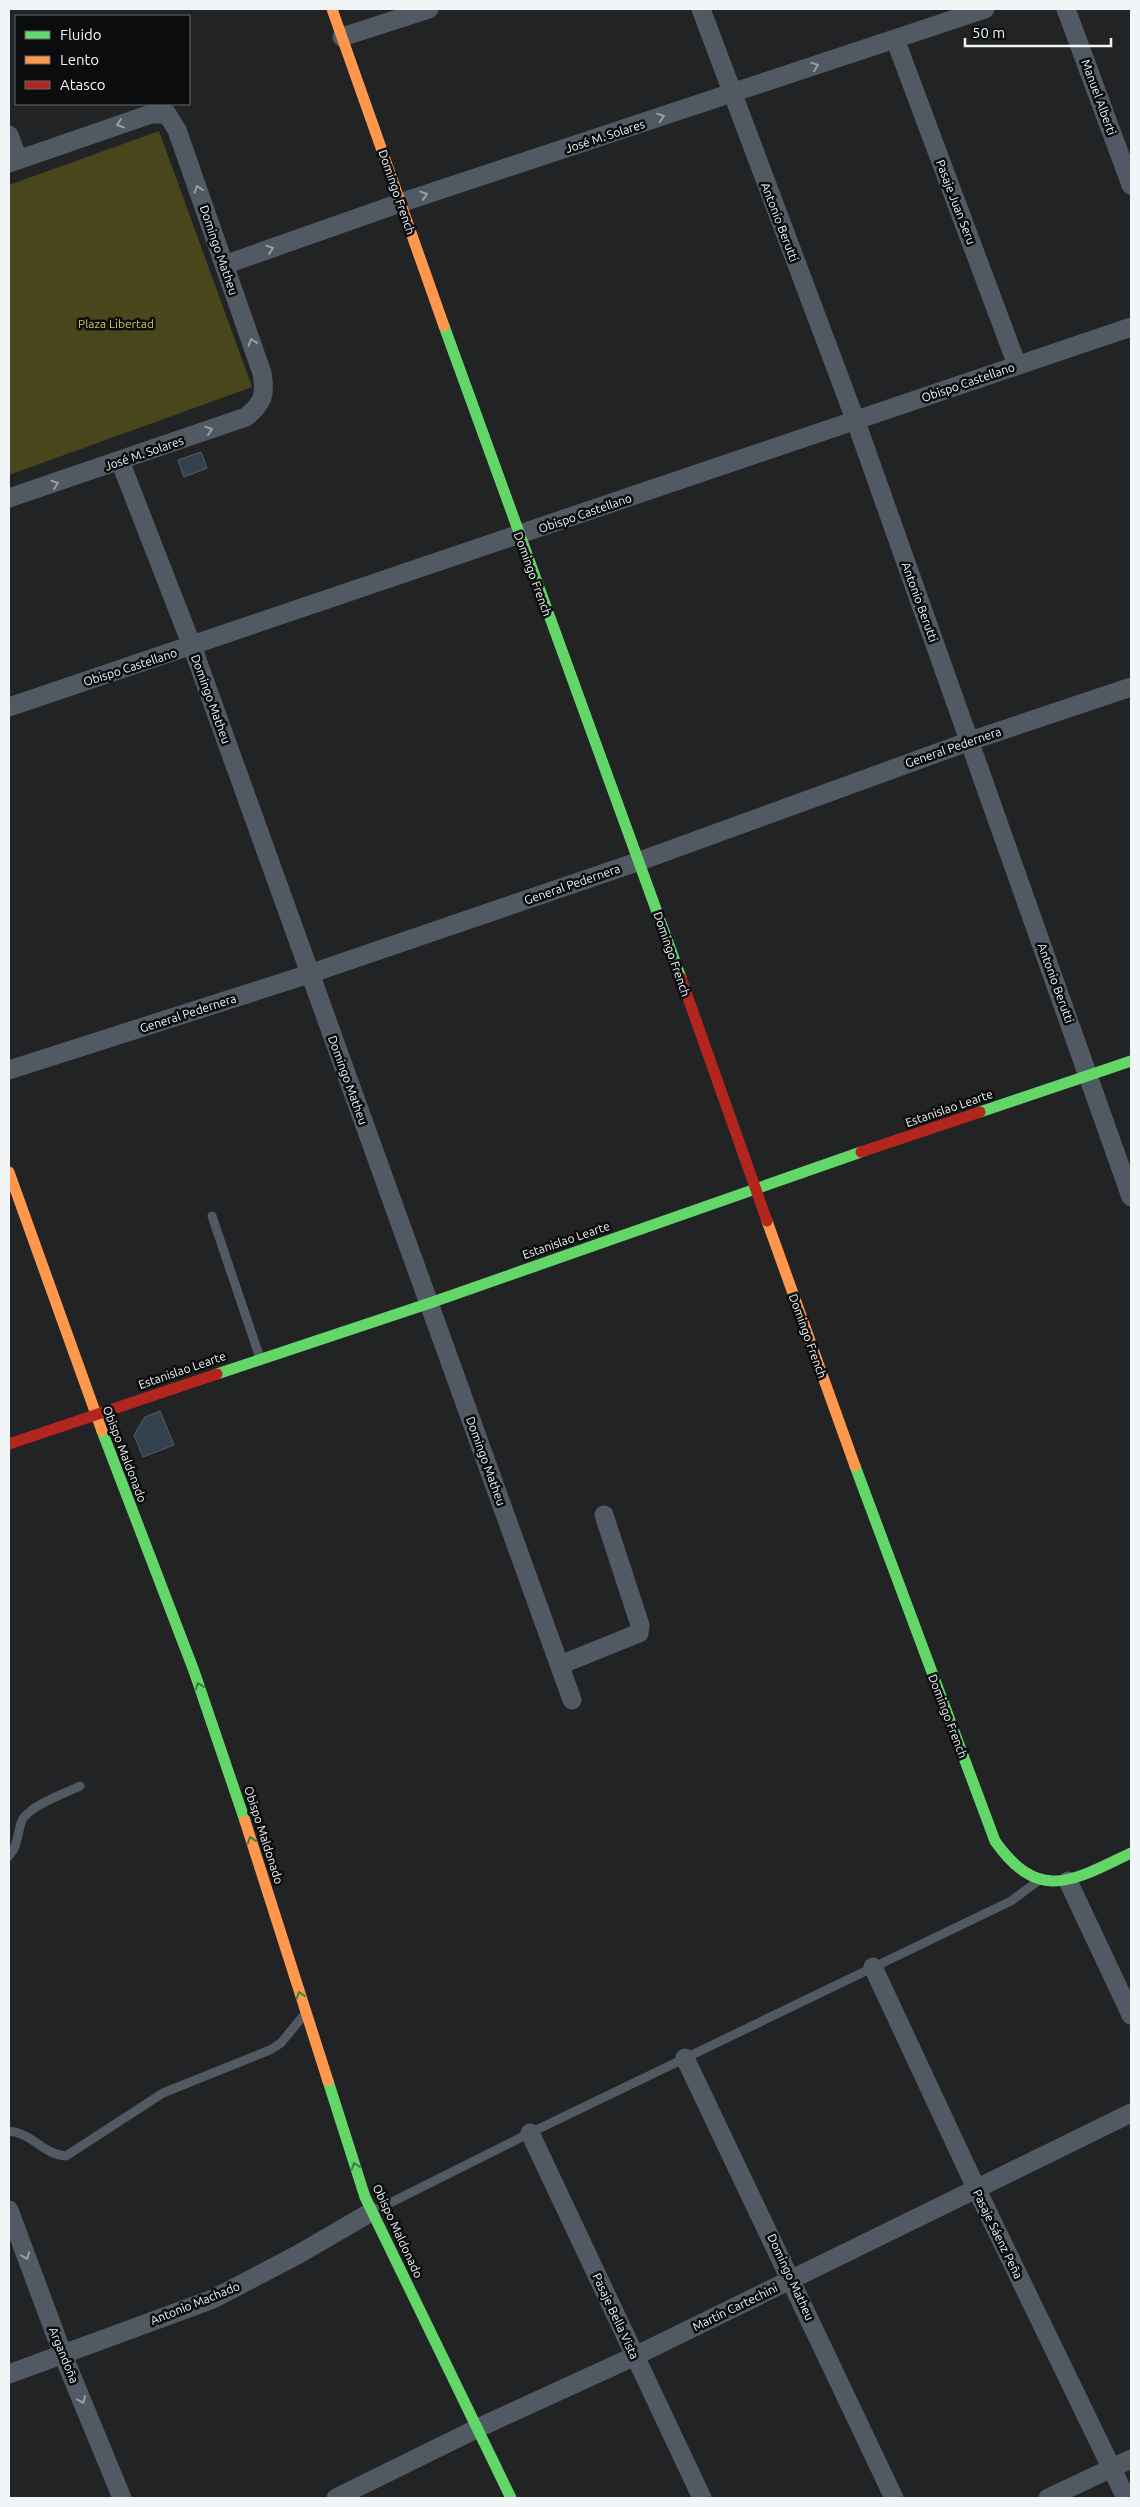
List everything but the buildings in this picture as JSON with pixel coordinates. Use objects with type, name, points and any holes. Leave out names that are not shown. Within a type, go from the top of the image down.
[{"type":"street","name":"Domingo French","points":[[332,9],[519,536],[640,861],[754,1188],[916,1633],[995,1841],[1004,1856],[1040,1879]]},
{"type":"street","points":[[342,38],[429,9]]},
{"type":"street","name":"Antonio Berutti","points":[[701,9],[855,419],[1131,1198]]},
{"type":"street","name":"José M. Solares","points":[[224,265],[400,203],[985,9]]},
{"type":"street","name":"Manuel Alberti","points":[[1066,9],[1131,185]]},
{"type":"street","name":"Pasaje Juan Seru","points":[[894,39],[1017,365]]},
{"type":"street","name":"Domingo Matheu","points":[[13,161],[150,114],[167,114],[177,130],[262,373],[265,389]]},
{"type":"street","points":[[9,135],[13,161]]},
{"type":"street","name":"Obispo Castellano","points":[[9,707],[519,536],[855,419],[1131,327]]},
{"type":"street","name":"José M. Solares","points":[[9,498],[246,417],[259,406],[265,389]]},
{"type":"street","name":"Domingo Matheu","points":[[120,461],[192,646],[572,1700]]},
{"type":"street","name":"General Pedernera","points":[[9,1070],[309,974],[640,861],[970,741],[1131,687]]},
{"type":"street","name":"Estanislao Learte","points":[[9,1444],[260,1358],[430,1303],[754,1188],[1131,1061]]},
{"type":"street","name":"Obispo Maldonado","points":[[9,1172],[95,1414],[194,1671],[371,2212],[511,2498]]},
{"type":"street","points":[[560,1665],[640,1633],[640,1625],[604,1514]]},
{"type":"street","points":[[1040,1879],[1068,1881],[1131,1853]]},
{"type":"street","points":[[1068,1881],[1131,2014]]},
{"type":"street","name":"Pasaje Sáenz Peña","points":[[873,1968],[977,2190],[1126,2498]]},
{"type":"street","name":"Domingo Matheu","points":[[685,2058],[894,2498]]},
{"type":"street","name":"Martín Cartechini","points":[[336,2498],[478,2428],[635,2356],[792,2280],[1131,2113]]},
{"type":"street","name":"Pasaje Bella Vista","points":[[530,2133],[702,2498]]},
{"type":"street","name":"Argandoña","points":[[9,2210],[122,2498]]},
{"type":"street","name":"Antonio Machado","points":[[9,2374],[213,2299],[299,2254],[371,2212]]},
{"type":"street","points":[[1048,2498],[1131,2459]]},
{"type":"lane","points":[[212,1216],[260,1358]]},
{"type":"lane","points":[[9,1856],[19,1837],[21,1821],[30,1810],[80,1786]]},
{"type":"lane","points":[[371,2212],[530,2133],[1011,1901],[1040,1879]]},
{"type":"lane","points":[[9,2131],[20,2132],[56,2156],[66,2156],[163,2093],[270,2050],[281,2043],[306,2012]]},
{"type":"green space","name":"Plaza Libertad","points":[[159,131],[252,387],[9,475],[9,185]]},
{"type":"traffic: fast","points":[[444,326],[681,978]]},
{"type":"traffic: fast","points":[[980,1112],[1131,1061]]},
{"type":"traffic: fast","points":[[217,1374],[430,1303],[861,1152]]},
{"type":"traffic: fast","points":[[102,1431],[194,1671],[245,1821]]},
{"type":"traffic: fast","points":[[855,1466],[995,1841],[1011,1861],[1027,1874],[1043,1880],[1059,1881],[1075,1878],[1131,1853]]},
{"type":"traffic: fast","points":[[328,2081],[365,2197],[511,2498]]},
{"type":"traffic: slow","points":[[332,9],[444,326]]},
{"type":"traffic: slow","points":[[9,1172],[102,1431]]},
{"type":"traffic: slow","points":[[767,1221],[855,1466]]},
{"type":"traffic: slow","points":[[245,1821],[328,2081]]},
{"type":"traffic: jam","points":[[681,978],[767,1221]]},
{"type":"traffic: jam","points":[[861,1152],[980,1112]]},
{"type":"traffic: jam","points":[[9,1444],[217,1374]]}]
